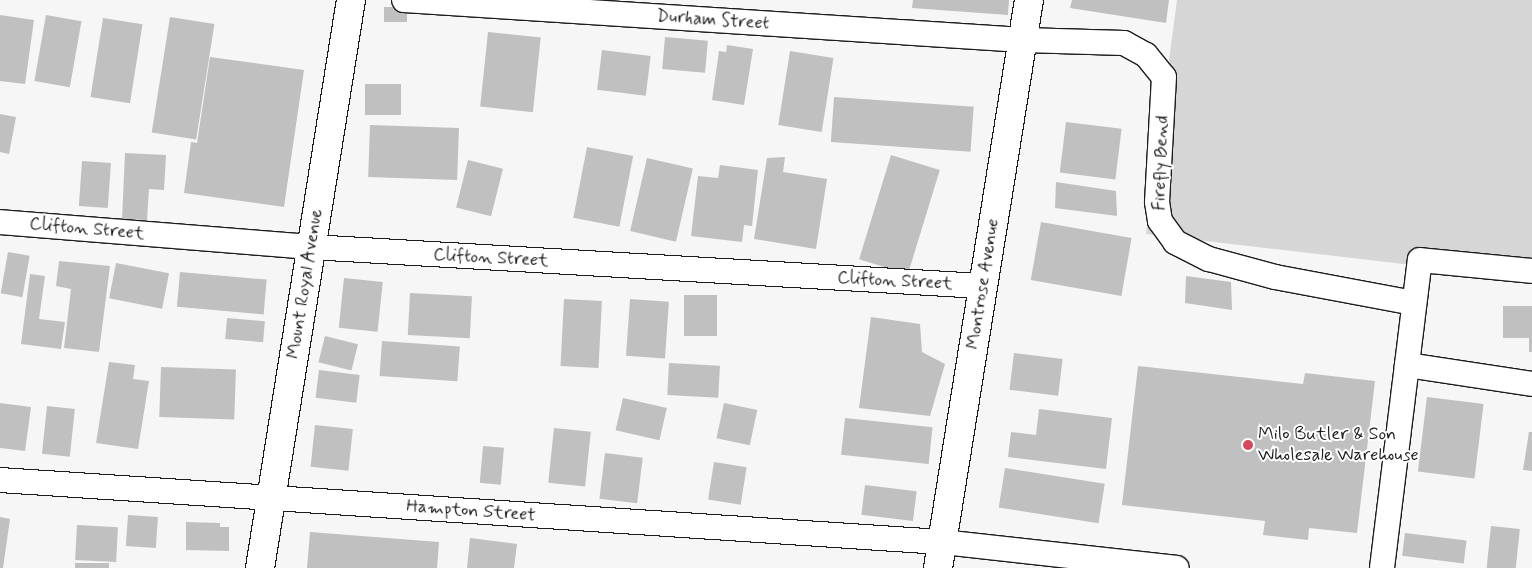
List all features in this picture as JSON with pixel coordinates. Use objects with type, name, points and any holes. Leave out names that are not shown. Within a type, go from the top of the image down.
[{"type":"street","name":"Mount Royal Avenue","points":[[260,568],[351,0]]},
{"type":"street","name":"Durham Street","points":[[404,0],[1023,40]]},
{"type":"street","name":"Montrose Avenue","points":[[940,555],[1029,0]]},
{"type":"street","name":"Firefly Bend","points":[[1023,40],[1124,43],[1146,55],[1164,77],[1157,202],[1160,221],[1175,242],[1209,259],[1275,277],[1414,303]]},
{"type":"street","name":"Clifton Street","points":[[0,222],[311,247],[982,286]]},
{"type":"street","points":[[1382,568],[1420,260],[1532,271]]},
{"type":"street","points":[[1407,365],[1532,384]]},
{"type":"street","name":"Hampton Street","points":[[0,480],[271,497],[940,555],[1176,568]]},
{"type":"shaded area","points":[[1177,0],[1532,0],[1532,279],[1146,234]]},
{"type":"building","points":[[913,0],[1009,0],[1008,15],[912,8]]},
{"type":"building","points":[[1072,0],[1169,0],[1166,23],[1070,8]]},
{"type":"building","points":[[384,7],[407,7],[407,22],[384,22]]},
{"type":"building","points":[[0,15],[34,20],[25,84],[0,81]]},
{"type":"building","points":[[46,15],[81,21],[70,87],[34,81]]},
{"type":"building","points":[[170,17],[214,24],[196,140],[152,133]]},
{"type":"building","points":[[103,18],[143,24],[130,103],[90,97]]},
{"type":"building","points":[[488,32],[541,38],[533,112],[480,107]]},
{"type":"building","points":[[665,37],[708,41],[705,73],[662,69]]},
{"type":"building","points":[[727,45],[753,49],[744,105],[712,100],[719,51],[726,52]]},
{"type":"building","points":[[602,50],[651,56],[646,96],[597,90]]},
{"type":"building","points":[[790,51],[833,58],[822,132],[778,125]]},
{"type":"building","points":[[210,57],[304,70],[284,207],[184,193],[191,142],[197,143]]},
{"type":"building","points":[[365,84],[401,84],[401,115],[365,115]]},
{"type":"building","points":[[834,97],[974,107],[971,152],[831,142]]},
{"type":"building","points":[[0,114],[16,117],[9,154],[0,152]]},
{"type":"building","points":[[1066,122],[1122,129],[1115,179],[1060,173]]},
{"type":"building","points":[[370,125],[459,128],[457,180],[368,177]]},
{"type":"building","points":[[587,147],[633,156],[619,227],[573,218]]},
{"type":"building","points":[[125,153],[166,155],[164,190],[149,189],[147,220],[122,219]]},
{"type":"building","points":[[891,155],[940,170],[908,274],[859,259]]},
{"type":"building","points":[[785,157],[783,172],[827,179],[816,249],[754,239],[767,158]]},
{"type":"building","points":[[647,158],[693,169],[676,242],[630,231]]},
{"type":"building","points":[[468,160],[503,169],[491,216],[456,208]]},
{"type":"building","points":[[82,161],[111,163],[108,208],[79,206]]},
{"type":"building","points":[[720,165],[758,170],[752,226],[744,225],[742,242],[691,236],[698,176],[718,178]]},
{"type":"building","points":[[1056,182],[1116,191],[1117,216],[1055,208]]},
{"type":"building","points":[[1041,222],[1132,238],[1121,296],[1031,280]]},
{"type":"building","points":[[8,252],[30,256],[22,297],[1,293]]},
{"type":"building","points":[[59,261],[110,266],[99,352],[64,348],[71,289],[56,286]]},
{"type":"building","points":[[116,263],[169,273],[162,309],[109,298]]},
{"type":"building","points":[[180,272],[267,280],[264,314],[177,307]]},
{"type":"building","points":[[30,274],[45,276],[39,319],[65,322],[61,349],[21,344]]},
{"type":"building","points":[[1186,276],[1231,282],[1232,310],[1185,303]]},
{"type":"building","points":[[344,278],[383,282],[378,332],[339,328]]},
{"type":"building","points":[[410,293],[472,296],[470,338],[408,335]]},
{"type":"building","points":[[684,295],[717,295],[717,336],[684,336]]},
{"type":"building","points":[[564,299],[602,301],[598,368],[560,366]]},
{"type":"building","points":[[630,299],[669,302],[665,359],[626,356]]},
{"type":"building","points":[[1503,306],[1532,306],[1532,352],[1529,352],[1529,338],[1503,338]]},
{"type":"building","points":[[871,317],[920,324],[922,352],[945,364],[930,416],[859,408]]},
{"type":"building","points":[[227,318],[265,321],[263,342],[225,339]]},
{"type":"building","points":[[325,336],[358,344],[351,370],[318,362]]},
{"type":"building","points":[[382,341],[460,346],[457,381],[380,376]]},
{"type":"building","points":[[1014,353],[1063,359],[1058,396],[1009,390]]},
{"type":"building","points":[[109,362],[135,365],[133,379],[149,381],[138,449],[96,443]]},
{"type":"building","points":[[669,363],[720,366],[718,398],[667,395]]},
{"type":"building","name":"Milo Butler & Son Wholesale Warehouse","points":[[1138,366],[1303,384],[1305,373],[1375,381],[1357,533],[1309,528],[1308,540],[1263,535],[1265,521],[1122,505]]},
{"type":"building","points":[[161,367],[236,370],[234,420],[159,417]]},
{"type":"building","points":[[319,370],[360,375],[356,403],[316,398]]},
{"type":"building","points":[[1427,397],[1484,404],[1474,478],[1418,471]]},
{"type":"building","points":[[623,398],[667,408],[659,440],[616,430]]},
{"type":"building","points":[[0,403],[31,407],[25,451],[0,448]]},
{"type":"building","points":[[724,403],[757,410],[750,445],[717,438]]},
{"type":"building","points":[[47,406],[75,409],[70,457],[42,454]]},
{"type":"building","points":[[1039,409],[1112,418],[1106,469],[1008,457],[1011,432],[1036,435]]},
{"type":"building","points":[[845,418],[933,427],[929,464],[841,455]]},
{"type":"building","points":[[315,425],[353,429],[348,471],[311,467]]},
{"type":"building","points":[[554,428],[591,432],[585,487],[548,483]]},
{"type":"building","points":[[1529,432],[1532,432],[1532,471],[1523,470]]},
{"type":"building","points":[[483,446],[504,448],[501,485],[480,483]]},
{"type":"building","points":[[605,453],[643,458],[637,503],[599,499]]},
{"type":"building","points":[[714,462],[747,467],[741,505],[708,500]]},
{"type":"building","points":[[1005,468],[1105,484],[1098,523],[999,508]]},
{"type":"building","points":[[865,485],[917,491],[913,521],[861,515]]},
{"type":"building","points":[[128,515],[158,517],[156,548],[126,546]]},
{"type":"building","points":[[0,517],[10,519],[3,568],[0,568]]},
{"type":"building","points":[[186,522],[220,523],[220,527],[229,527],[229,551],[186,550]]},
{"type":"building","points":[[77,525],[118,527],[116,562],[75,560]]},
{"type":"building","points":[[1491,526],[1520,529],[1516,568],[1487,568]]},
{"type":"building","points":[[310,532],[439,542],[437,568],[307,568]]},
{"type":"building","points":[[1405,533],[1467,541],[1464,563],[1402,556]]},
{"type":"building","points":[[470,538],[517,544],[514,568],[467,568]]},
{"type":"building","points":[[75,563],[109,563],[109,568],[75,568]]},
{"type":"place","name":"Milo Butler & Son Wholesale Warehouse","points":[[1248,445]]}]
